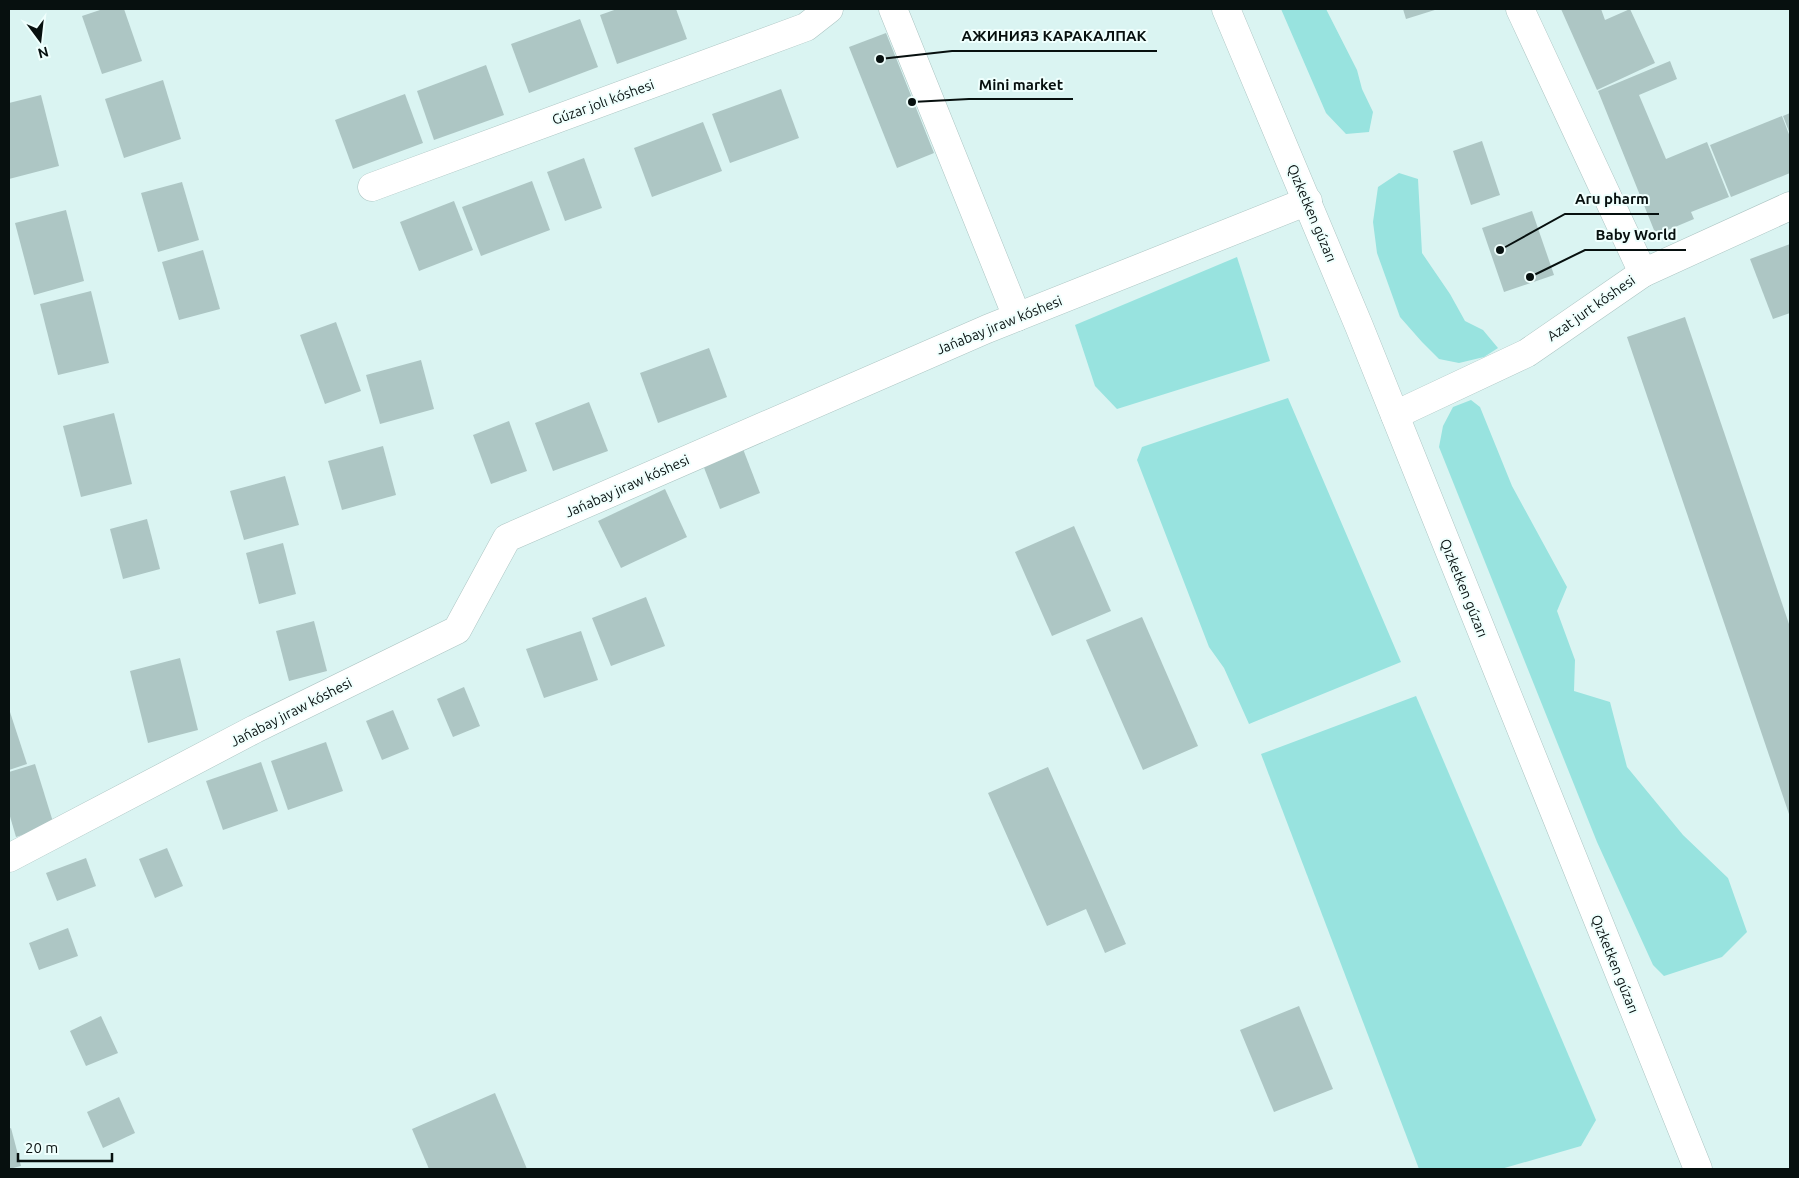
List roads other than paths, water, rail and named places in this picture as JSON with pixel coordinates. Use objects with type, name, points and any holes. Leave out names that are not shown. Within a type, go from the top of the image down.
[{"type":"street","name":"Gúzar jolı kóshesi","points":[[372,187],[806,26],[829,9]]},
{"type":"street","points":[[893,9],[1016,317]]},
{"type":"street","name":"Qızketken gúzarı","points":[[1226,9],[1308,200],[1698,1169]]},
{"type":"street","points":[[1520,9],[1643,272]]},
{"type":"street","name":"Jańabay jıraw kóshesi","points":[[9,858],[255,730],[457,630],[507,538],[1016,317],[1308,200]]},
{"type":"street","name":"Azat jurt kóshesi","points":[[1395,416],[1527,353],[1643,272],[1790,206]]},
{"type":"place","name":"АЖИНИЯЗ КАРАКАЛПАК","points":[[880,59]]},
{"type":"place","name":"Mini market","points":[[912,102]]},
{"type":"place","name":"Aru pharm","points":[[1500,250]]},
{"type":"place","name":"Baby World","points":[[1530,277]]}]
